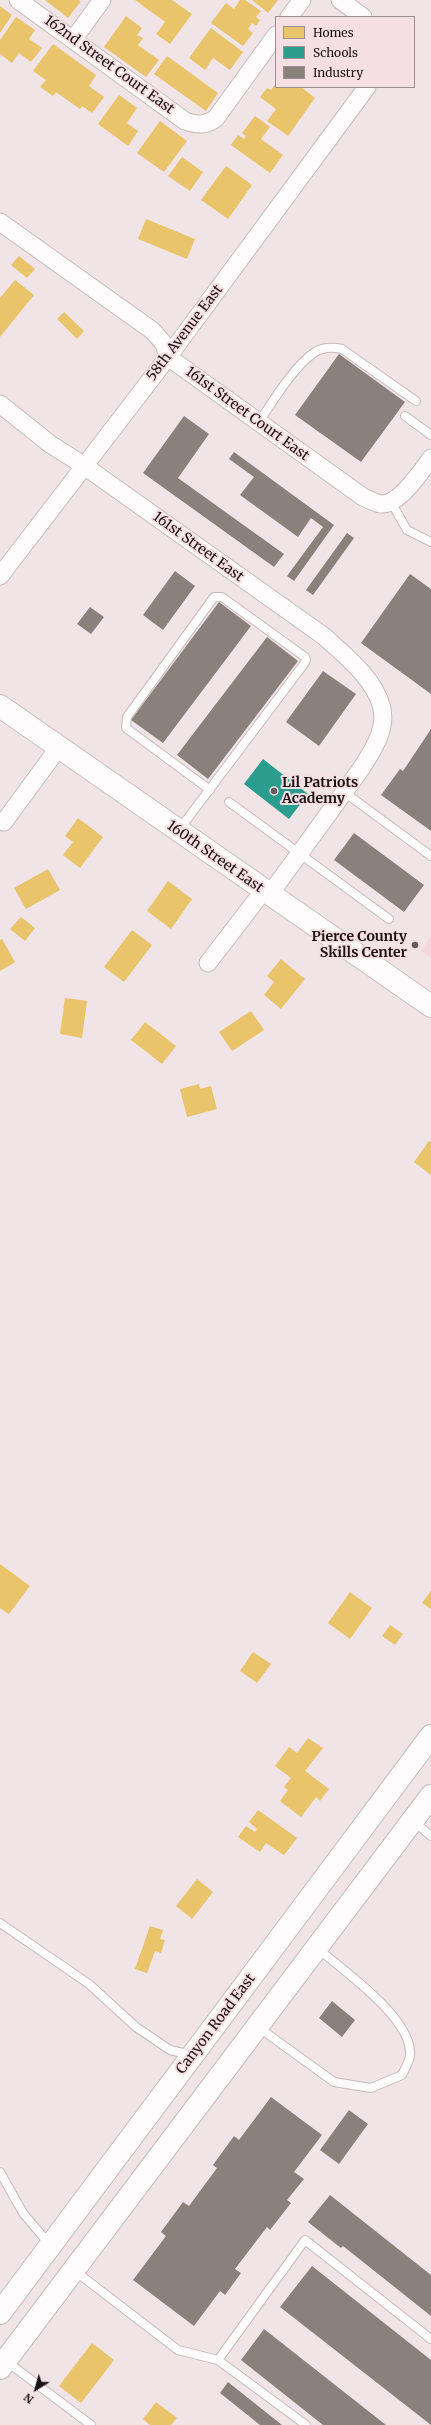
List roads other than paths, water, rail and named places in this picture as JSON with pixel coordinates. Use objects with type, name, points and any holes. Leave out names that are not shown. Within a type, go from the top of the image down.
[{"type":"main road","name":"160th Street East","points":[[0,706],[431,1006]]},
{"type":"main road","name":"Canyon Road East","points":[[0,2313],[431,1736]]},
{"type":"main road","points":[[3,2364],[431,1796]]},
{"type":"street","name":"162nd Street Court East","points":[[18,0],[185,120],[195,124],[208,123],[216,118],[275,36]]},
{"type":"street","points":[[73,40],[102,0]]},
{"type":"street","points":[[290,16],[302,0]]},
{"type":"street","points":[[340,0],[362,16]]},
{"type":"street","name":"58th Avenue East","points":[[0,576],[168,357],[366,88]]},
{"type":"street","name":"161st Street Court East","points":[[0,222],[153,332],[164,344],[168,357],[363,497],[380,504],[391,502]]},
{"type":"street","name":"161st Street East","points":[[0,404],[50,444],[84,465],[325,638],[356,666],[375,692],[381,705],[382,728],[376,744],[344,792]]},
{"type":"street","points":[[391,502],[399,498],[431,458]]},
{"type":"street","points":[[4,822],[59,747]]},
{"type":"street","points":[[208,963],[300,853],[344,792]]},
{"type":"lane","points":[[259,422],[280,390],[311,356],[315,352],[332,347],[342,349],[416,401]]},
{"type":"lane","points":[[405,416],[431,435]]},
{"type":"lane","points":[[391,502],[407,530],[431,542]]},
{"type":"lane","points":[[179,831],[210,790],[306,660],[222,597],[214,597],[127,717],[125,723],[126,728],[210,790]]},
{"type":"lane","points":[[344,792],[431,856]]},
{"type":"lane","points":[[229,802],[390,919]]},
{"type":"lane","points":[[412,1821],[431,1836]]},
{"type":"lane","points":[[0,1923],[88,1984],[136,2027],[170,2050],[192,2055]]},
{"type":"lane","points":[[257,2027],[334,2082],[371,2088],[402,2075],[410,2055],[406,2034],[384,2004],[316,1948]]},
{"type":"lane","points":[[0,2172],[23,2213],[50,2246]]},
{"type":"lane","points":[[218,2360],[305,2240],[431,2339]]},
{"type":"lane","points":[[74,2270],[178,2350],[218,2360],[306,2425]]},
{"type":"lane","points":[[3,2364],[91,2425]]},
{"type":"place","name":"Lil Patriots Academy","points":[[274,791]]},
{"type":"place","name":"Pierce County Skills Center","points":[[415,945]]}]
